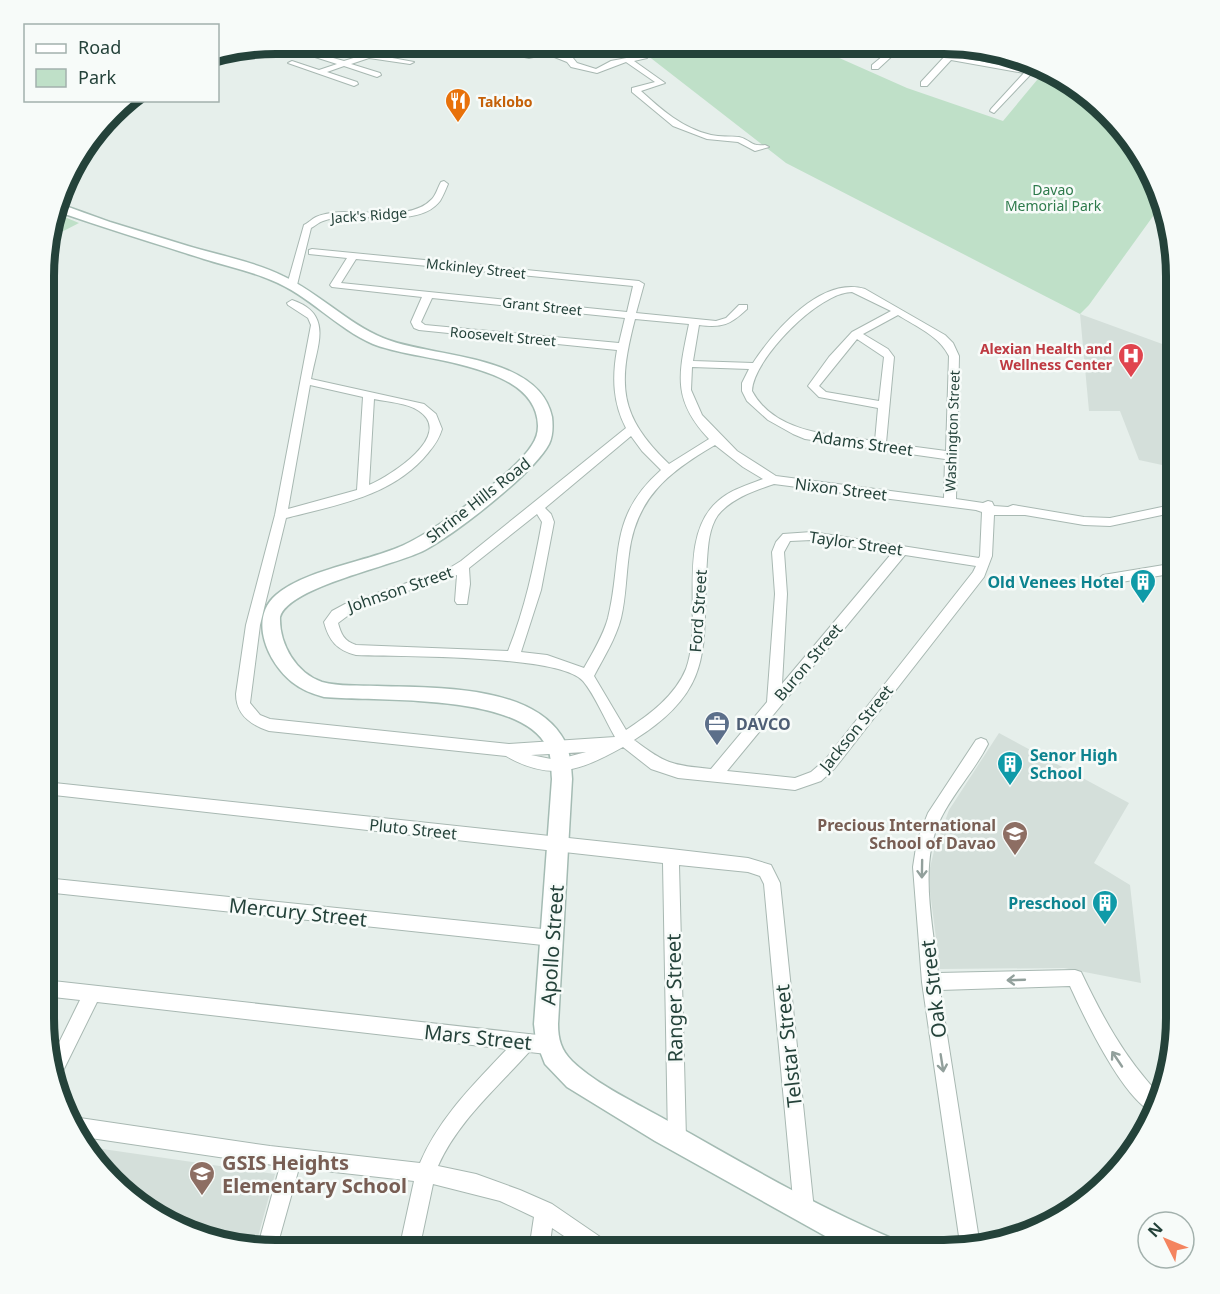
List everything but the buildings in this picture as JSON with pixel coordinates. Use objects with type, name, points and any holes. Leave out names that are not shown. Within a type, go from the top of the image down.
[{"type":"street","points":[[320,72],[373,54]]},
{"type":"street","points":[[517,54],[525,56],[542,54]]},
{"type":"street","points":[[553,54],[570,60],[576,66],[597,71],[644,56]]},
{"type":"street","points":[[611,54],[670,89]]},
{"type":"street","points":[[875,67],[890,54]]},
{"type":"street","points":[[318,55],[377,75]]},
{"type":"street","points":[[370,55],[381,59],[410,62]]},
{"type":"street","points":[[924,84],[949,57],[1029,72],[994,111]]},
{"type":"street","points":[[994,66],[999,61]]},
{"type":"street","points":[[292,63],[354,84]]},
{"type":"street","points":[[662,83],[635,90],[672,122],[710,137],[740,140],[755,149],[765,147]]},
{"type":"street","name":"Jack's Ridge","points":[[292,285],[307,227],[310,224],[328,217],[417,211],[434,202],[442,192],[444,184]]},
{"type":"street","name":"Shrine Hills Road","points":[[65,210],[276,277],[381,342],[485,366],[506,375],[530,392],[538,401],[545,423],[545,434],[537,452],[529,461],[420,545],[393,557],[311,584],[286,596],[272,611],[271,618],[274,642],[282,662],[311,686],[324,690],[455,698],[512,707],[536,720],[557,747],[561,767],[559,845]]},
{"type":"street","name":"Mckinley Street","points":[[312,252],[639,284],[632,315]]},
{"type":"street","name":"Grant Street","points":[[353,256],[335,285],[695,322],[726,322],[743,307]]},
{"type":"street","name":"Washington Street","points":[[754,366],[804,310],[842,290],[856,290],[941,337],[952,349],[954,356],[950,502]]},
{"type":"street","name":"Roosevelt Street","points":[[428,295],[416,322],[423,328],[623,347]]},
{"type":"street","points":[[292,303],[312,316],[316,325],[281,515],[252,625],[243,694],[243,705],[246,712],[269,725],[509,750],[619,742],[587,676],[610,631],[616,610],[621,549],[628,526],[638,503],[649,489],[669,471],[717,439]]},
{"type":"street","points":[[884,405],[819,394],[814,389],[814,382],[856,334],[897,312]]},
{"type":"street","points":[[632,315],[623,347],[618,396],[632,429],[669,471]]},
{"type":"street","name":"Nixon Street","points":[[695,322],[686,378],[687,397],[695,414],[717,439],[752,469],[773,480],[1084,521],[1110,522],[1166,509]]},
{"type":"street","points":[[856,334],[875,345],[889,357],[880,446]]},
{"type":"street","points":[[688,364],[754,366]]},
{"type":"street","name":"Adams Street","points":[[754,366],[748,377],[747,391],[757,406],[785,425],[815,437],[951,456]]},
{"type":"street","points":[[281,515],[382,486],[402,473],[435,435],[437,424],[432,415],[420,406],[306,381]]},
{"type":"street","points":[[363,493],[369,395]]},
{"type":"street","name":"Johnson Street","points":[[587,676],[571,667],[547,660],[513,656],[356,650],[336,640],[331,622],[333,616],[341,609],[441,576],[463,566],[538,508],[632,429]]},
{"type":"street","name":"Ford Street","points":[[561,767],[579,763],[619,742],[644,726],[667,706],[690,672],[697,653],[698,585],[703,538],[712,514],[736,494],[773,480]]},
{"type":"street","name":"Jackson Street","points":[[619,742],[667,769],[795,784],[816,777],[844,746],[979,574],[984,563],[985,507]]},
{"type":"street","points":[[513,656],[526,623],[539,577],[548,522],[547,517],[538,508]]},
{"type":"street","name":"Taylor Street","points":[[774,702],[781,594],[778,552],[787,537],[801,535],[984,563]]},
{"type":"street","name":"Buron Street","points":[[715,775],[902,550]]},
{"type":"street","points":[[462,601],[463,566]]},
{"type":"street","points":[[1102,580],[1166,570]]},
{"type":"street","name":"Oak Street","points":[[969,1239],[930,982],[921,871],[928,829],[946,795],[981,744]]},
{"type":"street","points":[[509,750],[536,764],[561,767]]},
{"type":"street","name":"Pluto Street","points":[[54,789],[758,867],[765,870],[772,883]]},
{"type":"street","name":"Apollo Street","points":[[536,1044],[552,938],[559,845]]},
{"type":"street","name":"Ranger Street","points":[[671,856],[677,1139]]},
{"type":"street","name":"Telstar Street","points":[[772,883],[804,1210]]},
{"type":"street","name":"Mercury Street","points":[[54,886],[552,938]]},
{"type":"street","points":[[930,982],[1075,978],[1097,1027],[1113,1054],[1134,1083],[1150,1099]]},
{"type":"street","name":"Mars Street","points":[[54,989],[536,1044],[575,1079],[804,1210],[865,1240]]},
{"type":"street","points":[[58,1062],[92,993]]},
{"type":"street","points":[[411,1240],[427,1174],[434,1153],[446,1134],[536,1044]]},
{"type":"street","points":[[83,1127],[292,1158],[427,1174],[501,1191],[545,1211],[587,1240]]},
{"type":"street","points":[[269,1240],[292,1158]]},
{"type":"street","points":[[541,1240],[545,1211]]},
{"type":"shaded area","name":"Alexian Health and Wellness Center","points":[[1080,314],[1166,345],[1166,466],[1139,460],[1120,411],[1089,411]]},
{"type":"shaded area","name":"Precious International School of Davao","points":[[999,733],[1129,803],[1094,863],[1130,885],[1141,983],[1064,968],[940,969],[928,876],[934,851],[949,810]]},
{"type":"shaded area","name":"GSIS Heights Elementary School","points":[[96,1148],[275,1174],[257,1239],[233,1236],[191,1223],[153,1203],[119,1175]]},
{"type":"green space","name":"Davao Memorial Park","points":[[646,54],[830,54],[907,88],[1003,121],[1040,76],[1079,100],[1111,130],[1136,165],[1156,212],[1089,305],[1080,314],[786,163]]},
{"type":"green space","points":[[63,216],[79,223],[58,234]]},
{"type":"place","name":"Taklobo","points":[[458,124]]},
{"type":"place","name":"Alexian Health and Wellness Center","points":[[1131,379]]},
{"type":"place","name":"Old Venees Hotel","points":[[1143,605]]},
{"type":"place","name":"DAVCO","points":[[717,747]]},
{"type":"place","name":"Senor High School","points":[[1010,787]]},
{"type":"place","name":"Precious International School of Davao","points":[[1015,857]]},
{"type":"place","name":"Preschool","points":[[1105,926]]},
{"type":"place","name":"GSIS Heights Elementary School","points":[[202,1197]]}]
